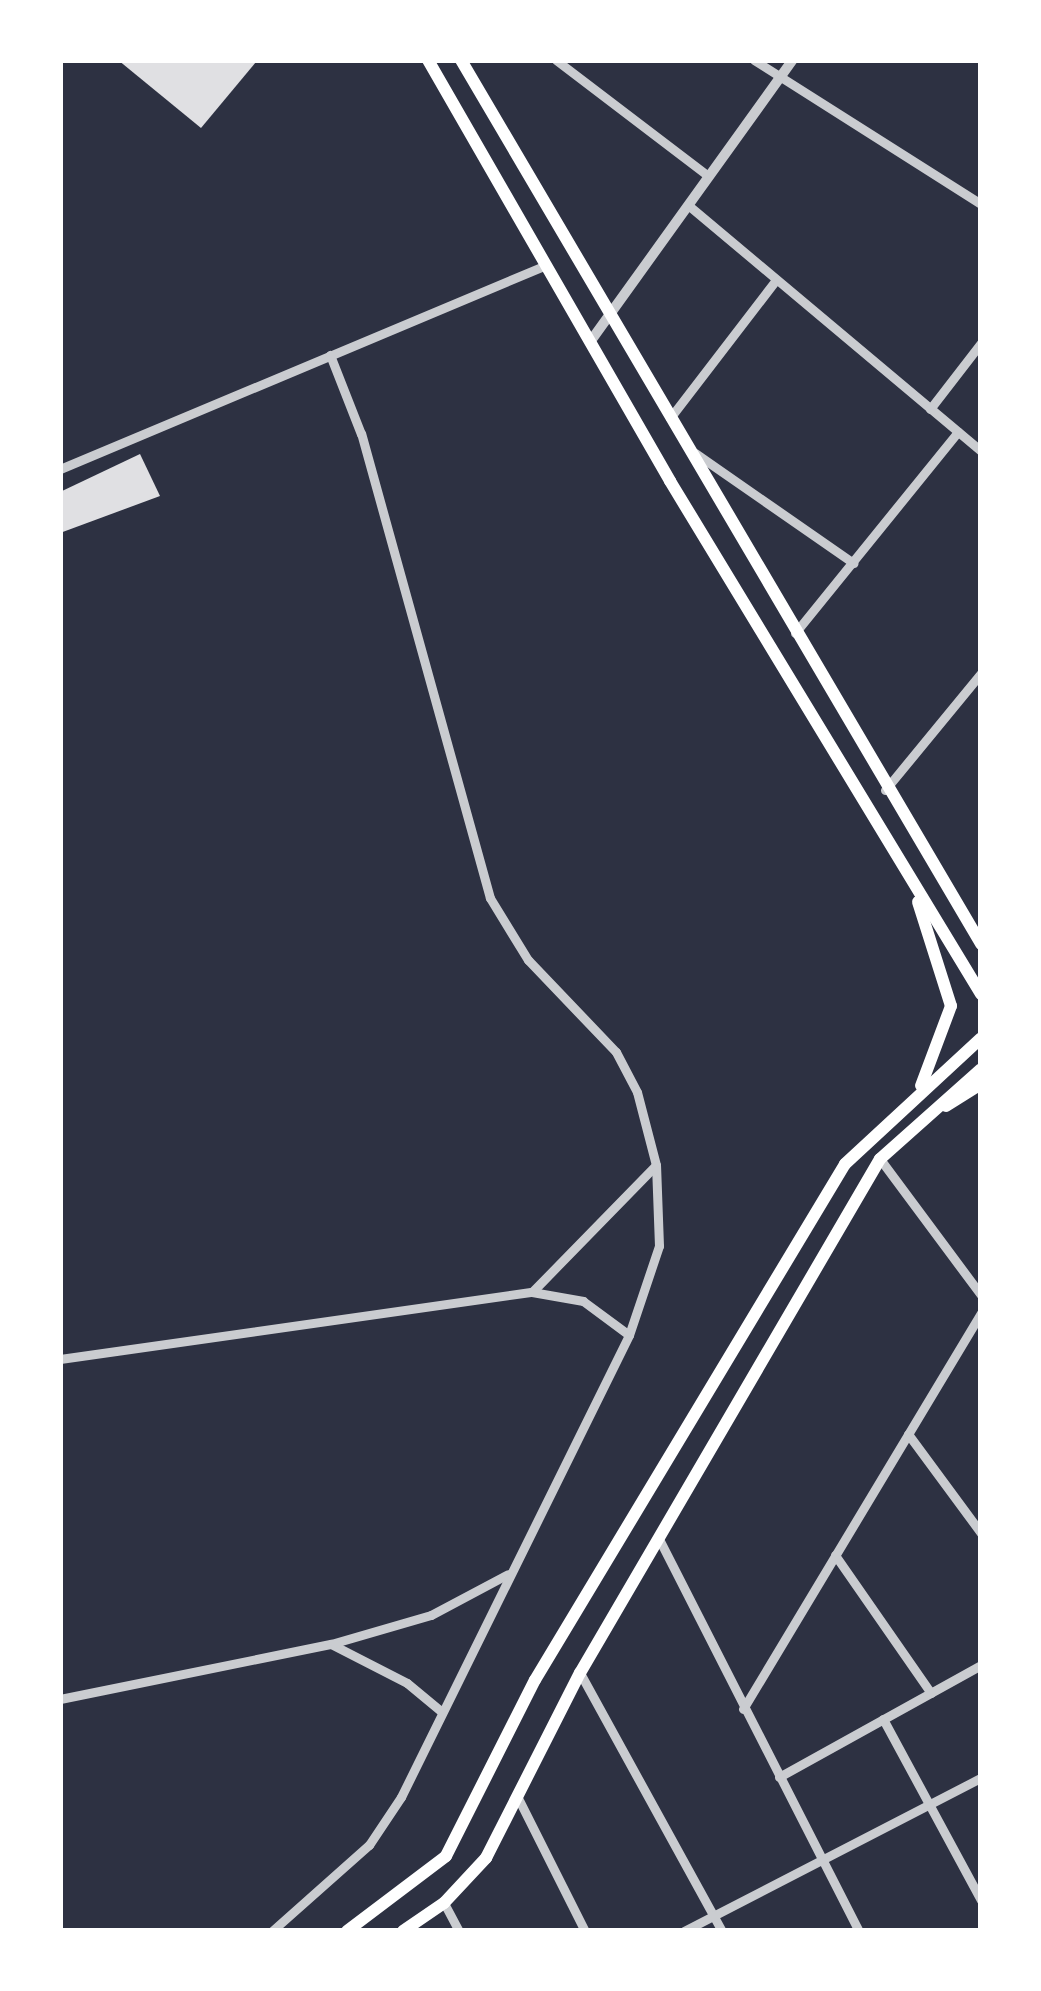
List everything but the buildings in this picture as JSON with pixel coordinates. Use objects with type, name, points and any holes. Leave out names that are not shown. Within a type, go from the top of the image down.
[{"type":"main road","points":[[428,60],[590,342],[981,994]]},
{"type":"main road","points":[[461,60],[885,790],[981,940]]},
{"type":"main road","points":[[908,873],[951,1006],[917,1094]]},
{"type":"main road","points":[[347,1931],[446,1856],[536,1680],[845,1164],[981,1038]]},
{"type":"main road","points":[[403,1931],[444,1903],[486,1858],[580,1673],[880,1159],[981,1069]]},
{"type":"main road","points":[[914,1124],[981,1084]]},
{"type":"street","points":[[556,60],[708,176]]},
{"type":"street","points":[[754,60],[981,204]]},
{"type":"street","points":[[590,342],[793,60]]},
{"type":"street","points":[[688,205],[981,451]]},
{"type":"street","points":[[60,469],[545,265]]},
{"type":"street","points":[[670,418],[776,280]]},
{"type":"street","points":[[931,409],[981,344]]},
{"type":"street","points":[[272,1931],[369,1845],[442,1712],[629,1335],[659,1246],[656,1165],[647,1120],[616,1052],[528,960],[490,898],[361,434],[330,355]]},
{"type":"street","points":[[794,634],[958,432]]},
{"type":"street","points":[[686,447],[853,563]]},
{"type":"street","points":[[885,790],[981,673]]},
{"type":"street","points":[[880,1159],[981,1295]]},
{"type":"street","points":[[532,1292],[656,1165]]},
{"type":"street","points":[[60,1359],[532,1292],[584,1301],[629,1335]]},
{"type":"street","points":[[742,1709],[981,1312]]},
{"type":"street","points":[[908,1434],[981,1533]]},
{"type":"street","points":[[658,1538],[860,1931]]},
{"type":"street","points":[[835,1555],[931,1693]]},
{"type":"street","points":[[60,1700],[331,1644],[431,1616],[511,1573]]},
{"type":"street","points":[[331,1644],[407,1682],[442,1712]]},
{"type":"street","points":[[778,1777],[981,1665]]},
{"type":"street","points":[[580,1673],[722,1931]]},
{"type":"street","points":[[884,1719],[981,1900]]},
{"type":"street","points":[[684,1931],[981,1778]]},
{"type":"street","points":[[517,1796],[585,1931]]},
{"type":"street","points":[[444,1903],[460,1931]]}]
